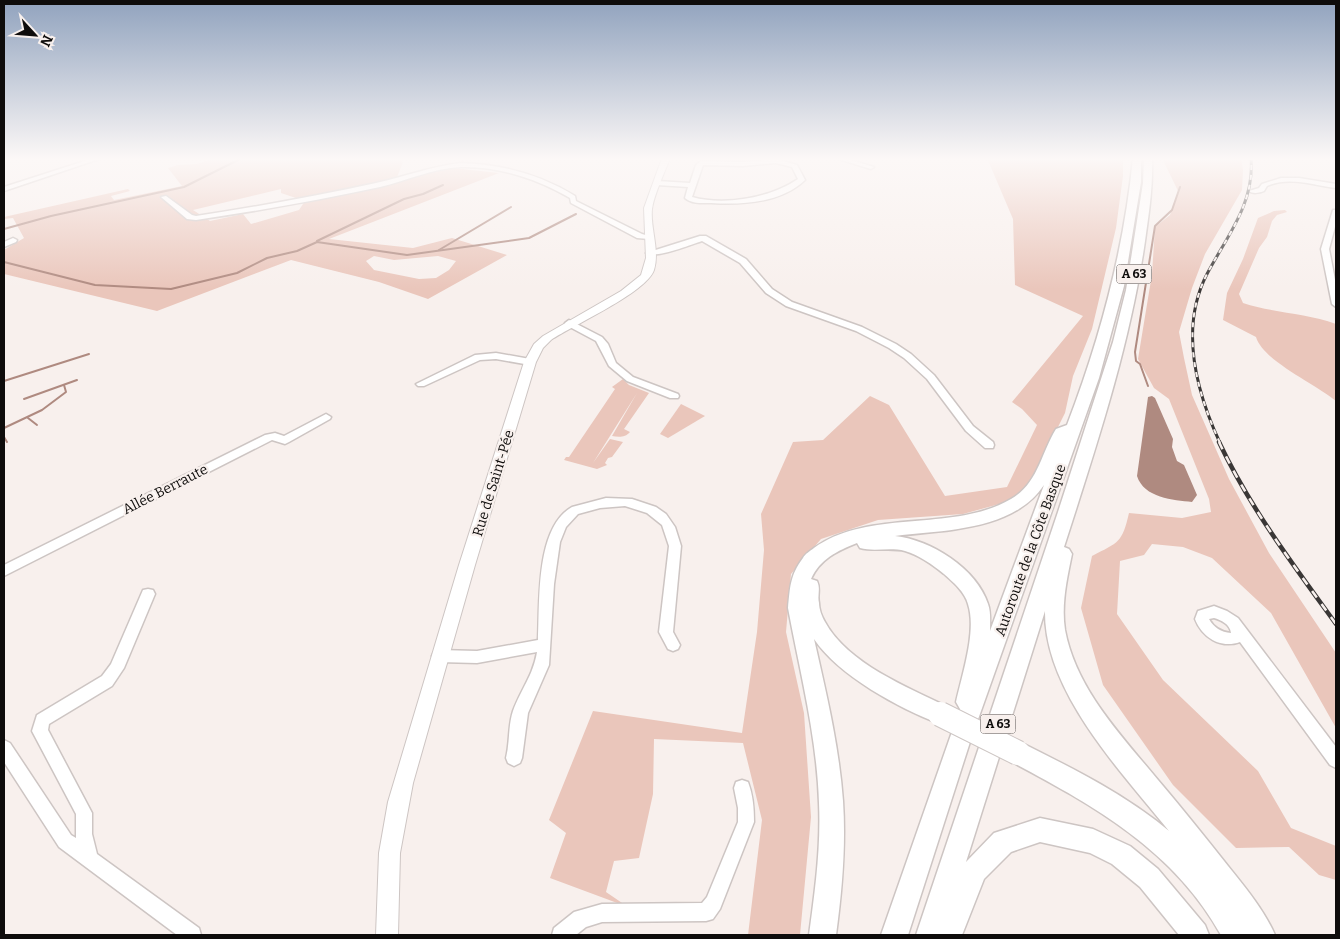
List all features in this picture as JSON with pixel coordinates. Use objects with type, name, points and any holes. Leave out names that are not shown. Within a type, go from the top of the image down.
[{"type":"highway","name":"Autoroute de la Côte Basque","points":[[894,935],[959,742],[1092,378],[1118,286],[1133,202]]},
{"type":"highway","name":"Autoroute de la Côte Basque","points":[[929,935],[1067,512],[1122,334],[1132,290],[1145,202]]},
{"type":"highway","points":[[822,935],[828,902],[832,828],[826,763],[798,608],[799,584],[808,566],[822,549],[841,540],[860,535],[974,520],[999,513],[1018,504],[1035,488],[1061,433],[1075,425]]},
{"type":"highway","points":[[1067,512],[1067,536],[1059,574],[1055,628],[1069,672],[1085,704],[1242,904],[1261,935]]},
{"type":"highway","points":[[959,742],[979,632],[978,604],[964,581],[940,559],[909,545],[881,542],[846,545],[827,557],[810,579],[809,605],[819,630],[842,659],[889,688],[940,714],[1018,753],[1129,814],[1165,843],[1200,880],[1230,923],[1235,935]]},
{"type":"highway","points":[[949,935],[975,870],[1004,842],[1040,830],[1093,842],[1121,855],[1149,878],[1171,902],[1194,935]]},
{"type":"main road","name":"Rue de Saint-Pée","points":[[387,935],[389,857],[401,791],[439,656],[530,362],[538,346],[546,338],[625,293],[640,282],[649,270],[648,208],[650,202]]},
{"type":"street","points":[[169,202],[190,217],[196,218],[289,202]]},
{"type":"street","points":[[573,202],[640,236],[648,229]]},
{"type":"street","points":[[718,202],[741,202]]},
{"type":"street","points":[[1336,212],[1325,249],[1336,304]]},
{"type":"street","points":[[650,253],[703,238],[710,241],[743,261],[769,290],[785,301],[870,334],[905,355],[920,366],[936,382],[974,435],[989,444]]},
{"type":"street","points":[[4,245],[13,240]]},
{"type":"street","points":[[569,324],[599,339],[612,364],[630,379],[674,396]]},
{"type":"street","points":[[421,384],[478,357],[496,356],[530,362]]},
{"type":"street","name":"Allée Berraute","points":[[4,572],[269,437],[275,436],[285,440],[326,418]]},
{"type":"street","points":[[514,758],[519,716],[523,703],[542,664],[552,542],[555,533],[571,513],[579,509],[620,501],[647,507],[666,521],[674,534],[675,546],[666,632],[673,645]]},
{"type":"street","points":[[90,860],[83,834],[84,813],[40,731],[42,720],[107,681],[117,668],[148,594]]},
{"type":"street","points":[[1238,629],[1336,760]]},
{"type":"street","points":[[439,656],[477,657],[543,645]]},
{"type":"street","points":[[4,748],[65,841],[192,935]]},
{"type":"street","points":[[561,935],[581,919],[602,913],[706,912],[714,903],[746,822],[746,808],[742,788]]},
{"type":"shaded area","points":[[71,202],[227,202],[193,210],[210,221],[243,214],[251,224],[299,210],[304,202],[425,202],[329,239],[413,248],[452,238],[507,255],[428,299],[379,282],[291,260],[157,311],[4,274],[4,250],[24,238],[13,218],[4,219],[4,217]],"holes":[[[374,256],[394,260],[438,256],[456,261],[449,270],[436,278],[419,279],[374,270],[366,261]]]},
{"type":"shaded area","points":[[1006,202],[1120,202],[1116,228],[1092,329],[1073,376],[1065,413],[1031,481],[1014,500],[963,514],[878,520],[821,539],[791,574],[786,632],[804,713],[811,817],[800,935],[748,935],[762,820],[743,743],[654,739],[653,794],[639,858],[614,861],[606,892],[628,907],[550,878],[566,833],[549,820],[593,711],[742,733],[757,632],[764,550],[761,514],[793,442],[823,440],[870,396],[889,405],[945,496],[1007,487],[1037,425],[1022,409],[1012,402],[1083,316],[1015,285],[1013,219]]},
{"type":"shaded area","points":[[1174,202],[1235,202],[1205,254],[1192,288],[1179,332],[1192,395],[1229,479],[1269,553],[1336,653],[1336,728],[1271,613],[1212,558],[1183,547],[1152,544],[1144,555],[1120,561],[1117,614],[1163,680],[1258,771],[1291,828],[1336,846],[1336,880],[1319,875],[1289,847],[1236,848],[1173,785],[1103,685],[1081,608],[1092,556],[1108,548],[1118,540],[1124,530],[1129,513],[1182,518],[1211,512],[1209,499],[1169,399],[1154,388],[1138,359],[1152,274],[1155,227],[1170,215]]},
{"type":"shaded area","points":[[1285,210],[1287,212],[1277,215],[1272,221],[1267,237],[1259,248],[1239,294],[1243,303],[1313,317],[1336,324],[1336,401],[1291,372],[1269,355],[1256,337],[1223,320],[1227,293],[1243,259],[1258,218],[1274,211]]},
{"type":"shaded area","points":[[623,379],[629,385],[649,393],[624,429],[630,432],[624,436],[612,436],[637,393],[593,463],[610,439],[623,442],[612,457],[608,458],[605,463],[607,465],[597,469],[564,460],[566,457],[569,457],[615,389],[612,387]]},
{"type":"shaded area","points":[[1152,396],[1155,398],[1173,439],[1172,447],[1177,461],[1184,465],[1197,495],[1192,502],[1168,499],[1152,493],[1146,489],[1137,476],[1148,397]]},
{"type":"shaded area","points":[[681,404],[705,416],[668,438],[660,434]]},
{"type":"waterway","points":[[4,229],[51,216],[116,202]]},
{"type":"waterway","points":[[317,241],[398,202]]},
{"type":"waterway","points":[[1148,386],[1140,364],[1136,361],[1135,352],[1155,226],[1172,210],[1175,202]]},
{"type":"waterway","points":[[439,250],[511,207]]},
{"type":"waterway","points":[[4,262],[95,285],[171,289],[237,273],[267,258],[297,251],[317,242],[407,255],[529,238],[576,214]]},
{"type":"waterway","points":[[4,381],[89,354]]},
{"type":"waterway","points":[[24,399],[77,380]]},
{"type":"waterway","points":[[4,428],[42,410],[66,392],[64,385]]},
{"type":"waterway","points":[[28,418],[37,425]]},
{"type":"waterway","points":[[4,437],[7,442]]},
{"type":"railway","points":[[1220,443],[1211,423],[1198,381],[1192,337],[1194,316],[1207,274],[1238,219],[1245,202]]},
{"type":"railway","points":[[1219,442],[1244,490],[1336,624]]}]
